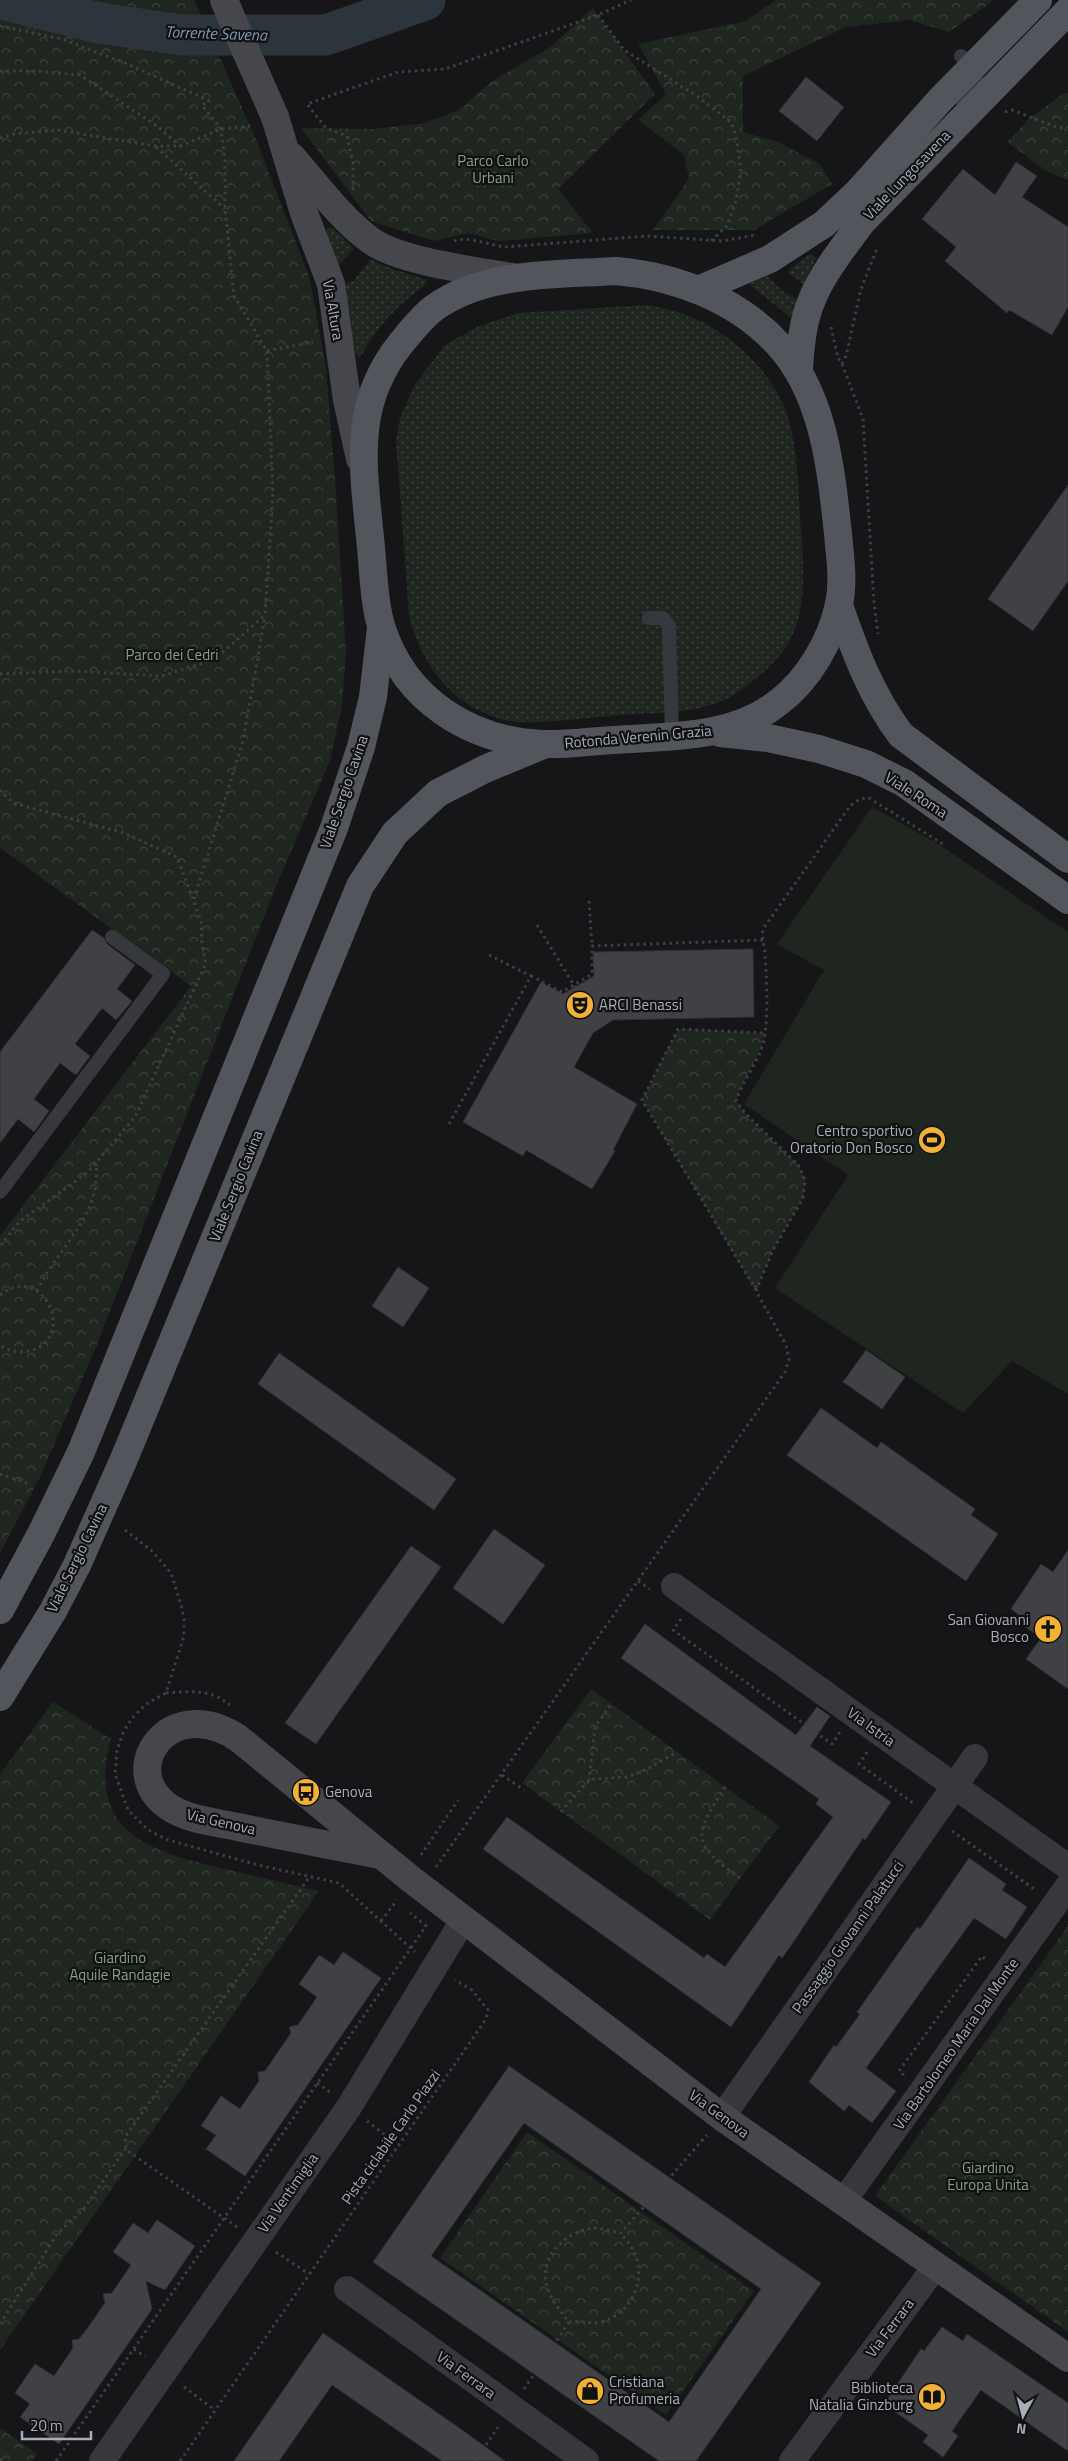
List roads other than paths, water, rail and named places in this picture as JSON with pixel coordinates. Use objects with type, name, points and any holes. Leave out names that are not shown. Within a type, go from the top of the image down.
[{"type":"main road","name":"Viale Lungosavena","points":[[698,290],[770,259],[824,224],[864,186],[940,100],[967,61],[1038,0]]},
{"type":"main road","name":"Viale Lungosavena","points":[[799,370],[801,341],[811,301],[842,250],[862,222],[1068,11]]},
{"type":"main road","name":"Rotonda Verenin Grazia","points":[[616,271],[645,274],[698,290],[726,303],[761,328],[778,344],[799,370],[808,390],[824,439],[834,492],[842,578],[839,605],[827,638],[813,664],[796,687],[777,705],[753,718],[714,732],[545,744],[502,739],[476,732],[442,713],[418,689],[398,662],[381,628],[364,472],[365,420],[376,382],[394,352],[414,327],[433,309],[448,300],[486,284],[518,278],[616,271]]},
{"type":"main road","points":[[839,605],[870,688],[883,711],[901,734],[950,773],[1068,859]]},
{"type":"main road","name":"Viale Sergio Cavina","points":[[0,1610],[41,1534],[81,1452],[334,828],[363,739],[373,697],[381,628]]},
{"type":"main road","name":"Viale Roma","points":[[714,732],[768,738],[819,749],[866,764],[904,783],[1068,900]]},
{"type":"main road","name":"Viale Sergio Cavina","points":[[0,1697],[53,1611],[84,1547],[127,1450],[360,886],[395,833],[438,793],[486,769],[545,744]]},
{"type":"street","name":"Via Altura","points":[[224,0],[238,33],[265,121],[287,151],[354,227],[371,242],[412,258],[518,278]]},
{"type":"street","name":"Via Altura","points":[[287,151],[304,213],[331,284],[347,400],[364,472]]},
{"type":"street","name":"Via Istria","points":[[674,1586],[1068,1867]]},
{"type":"street","name":"Via Genova","points":[[380,1855],[236,1826],[179,1812],[163,1802],[152,1788],[148,1773],[152,1751],[168,1731],[186,1724],[205,1725],[230,1733],[306,1792],[380,1855],[722,2117],[1068,2358]]},
{"type":"street","name":"Passaggio Giovanni Palatucci","points":[[722,2117],[975,1757]]},
{"type":"street","name":"Via Bartolomeo Maria Dal Monte","points":[[843,2202],[1068,1886]]},
{"type":"street","name":"Via Ventimiglia","points":[[102,2461],[349,2107],[433,1966],[464,1919]]},
{"type":"street","name":"Via Ferrara","points":[[792,2461],[935,2267]]},
{"type":"street","name":"Via Ferrara","points":[[347,2289],[586,2461]]},
{"type":"lane","points":[[900,182],[907,161],[972,91],[976,72],[967,61]]},
{"type":"lane","points":[[649,618],[662,618],[669,626],[672,736]]},
{"type":"lane","points":[[0,1192],[163,974],[112,937]]},
{"type":"waterway","name":"Torrente Savena","points":[[6,0],[99,23],[182,35],[326,35],[425,0]]},
{"type":"place","name":"ARCI Benassi","points":[[580,1005]]},
{"type":"place","name":"Centro sportivo Oratorio Don Bosco","points":[[932,1140]]},
{"type":"place","name":"San Giovanni Bosco","points":[[1048,1629]]},
{"type":"place","name":"Genova","points":[[306,1792]]},
{"type":"place","name":"Cristiana Profumeria","points":[[590,2391]]},
{"type":"place","name":"Biblioteca Natalia Ginzburg","points":[[932,2397]]},
{"type":"park label","name":"Parco Carlo Urbani","points":[[493,170]]},
{"type":"park label","name":"Parco dei Cedri","points":[[172,655]]},
{"type":"park label","name":"Giardino Aquile Randagie","points":[[120,1966]]},
{"type":"park label","name":"Giardino Europa Unita","points":[[988,2176]]}]
